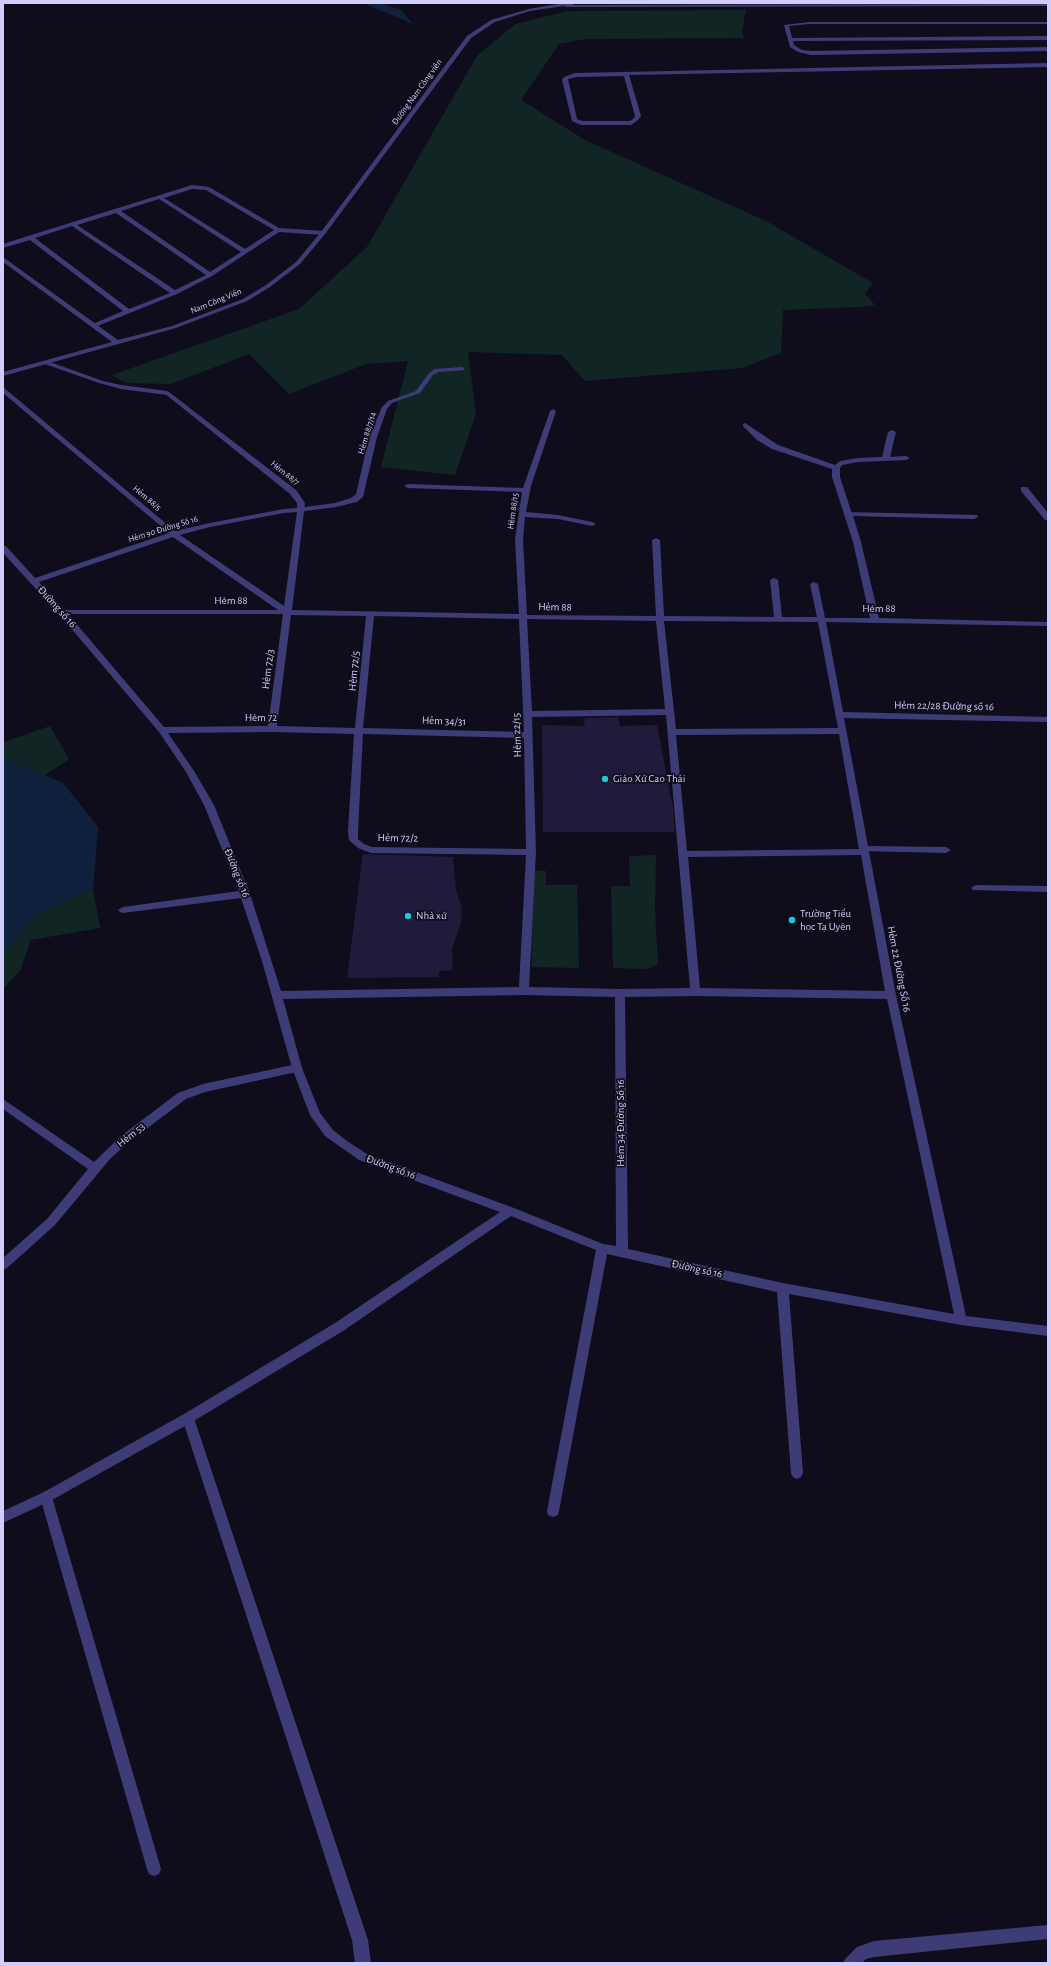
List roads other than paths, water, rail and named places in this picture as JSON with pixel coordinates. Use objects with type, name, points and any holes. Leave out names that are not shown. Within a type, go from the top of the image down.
[{"type":"street","name":"Đường Nam Công viên","points":[[323,233],[469,37],[493,21],[529,10],[573,3]]},
{"type":"street","name":"Đường Nam Công viên","points":[[556,6],[752,4],[1048,5]]},
{"type":"street","points":[[1048,22],[964,24],[797,23],[786,25],[792,46],[800,51],[811,53],[1048,49]]},
{"type":"street","points":[[790,40],[1048,38]]},
{"type":"street","points":[[626,74],[638,116],[636,119],[630,123],[581,124],[574,120],[565,80],[566,78],[575,75],[1048,65]]},
{"type":"street","points":[[3,246],[192,187],[207,188],[278,230],[323,233]]},
{"type":"street","points":[[159,197],[245,252]]},
{"type":"street","points":[[116,210],[210,275]]},
{"type":"street","points":[[72,224],[175,293]]},
{"type":"street","points":[[95,325],[175,293],[210,275],[278,230]]},
{"type":"street","name":"Nam Công Viên","points":[[3,374],[174,327],[245,300],[268,286],[298,263],[323,233]]},
{"type":"street","points":[[30,237],[128,312]]},
{"type":"street","points":[[3,259],[118,343]]},
{"type":"street","name":"Hẻm 88/7","points":[[48,362],[101,382],[121,387],[167,393],[293,492],[301,503],[302,510]]},
{"type":"street","name":"Hẻm 88/7/14","points":[[302,510],[347,503],[360,495],[374,437],[384,408],[390,402],[418,392],[431,374],[437,370],[462,368]]},
{"type":"street","name":"Hẻm 88/5","points":[[3,388],[174,534],[287,612]]},
{"type":"street","name":"Hẻm 88/15","points":[[523,617],[519,540],[522,514],[526,490],[553,412]]},
{"type":"street","points":[[745,425],[760,438],[775,447],[836,468]]},
{"type":"street","points":[[886,457],[892,432]]},
{"type":"street","points":[[875,620],[857,542],[836,477],[836,468],[840,463],[846,462],[886,457],[906,458]]},
{"type":"street","points":[[408,486],[526,490]]},
{"type":"street","points":[[1024,489],[1048,518]]},
{"type":"street","points":[[287,612],[302,510]]},
{"type":"street","name":"Hẻm 90 Đường Số 16","points":[[35,581],[174,534],[210,525],[284,511],[302,510]]},
{"type":"street","points":[[522,514],[558,517],[592,524]]},
{"type":"street","points":[[848,514],[974,517]]},
{"type":"street","points":[[656,540],[660,619],[672,732],[695,992]]},
{"type":"street","name":"Đường số 16","points":[[3,548],[35,581],[162,730],[190,771],[208,805],[245,894],[268,961],[297,1068],[315,1115],[329,1133],[343,1144],[363,1157],[510,1211],[602,1248],[783,1288],[961,1320],[1048,1330]]},
{"type":"street","points":[[774,580],[778,619]]},
{"type":"street","name":"Hẻm 22 Đường Số 16","points":[[814,584],[843,731],[891,995],[961,1320]]},
{"type":"street","name":"Hẻm 88","points":[[62,612],[287,612],[523,617],[875,620],[1048,624]]},
{"type":"street","name":"Hẻm 72/3","points":[[272,729],[287,612]]},
{"type":"street","name":"Hẻm 72/5","points":[[359,730],[370,614]]},
{"type":"street","name":"Hẻm 22/15","points":[[523,617],[529,735],[531,852],[524,991]]},
{"type":"street","points":[[528,714],[670,712]]},
{"type":"street","name":"Hẻm 22/28 Đường số 16","points":[[840,715],[1048,719]]},
{"type":"street","name":"Hẻm 72","points":[[162,730],[359,730]]},
{"type":"street","name":"Hẻm 34/31","points":[[359,730],[529,735]]},
{"type":"street","name":"Hẻm 72/2","points":[[359,730],[353,831],[354,840],[362,846],[370,850],[531,852]]},
{"type":"street","points":[[672,732],[843,731]]},
{"type":"street","points":[[683,854],[946,850]]},
{"type":"street","points":[[976,888],[1048,889]]},
{"type":"street","points":[[123,910],[245,894]]},
{"type":"street","points":[[277,996],[524,991],[891,995]]},
{"type":"street","name":"Hẻm 34 Đường Số 16","points":[[620,993],[622,1253]]},
{"type":"street","name":"Hẻm 53","points":[[3,1265],[51,1222],[95,1168],[125,1140],[182,1096],[203,1088],[297,1068]]},
{"type":"street","points":[[3,1103],[95,1168]]},
{"type":"street","points":[[3,1518],[46,1497],[188,1418],[339,1327],[510,1211]]},
{"type":"street","points":[[553,1511],[602,1248]]},
{"type":"street","points":[[783,1288],[797,1473]]},
{"type":"street","points":[[188,1418],[360,1940],[363,1963]]},
{"type":"street","points":[[46,1497],[154,1869]]},
{"type":"street","points":[[852,1963],[862,1952],[874,1949],[1048,1932]]},
{"type":"water","points":[[363,3],[381,3],[401,10],[413,24]]},
{"type":"water","points":[[3,759],[63,783],[98,827],[93,888],[37,915],[3,953]]},
{"type":"place","name":"Giáo Xứ Cao Thái","points":[[605,779]]},
{"type":"place","name":"Nhà xứ","points":[[408,916]]},
{"type":"place","name":"Trường Tiểu học Tạ Uyên","points":[[792,920]]}]
